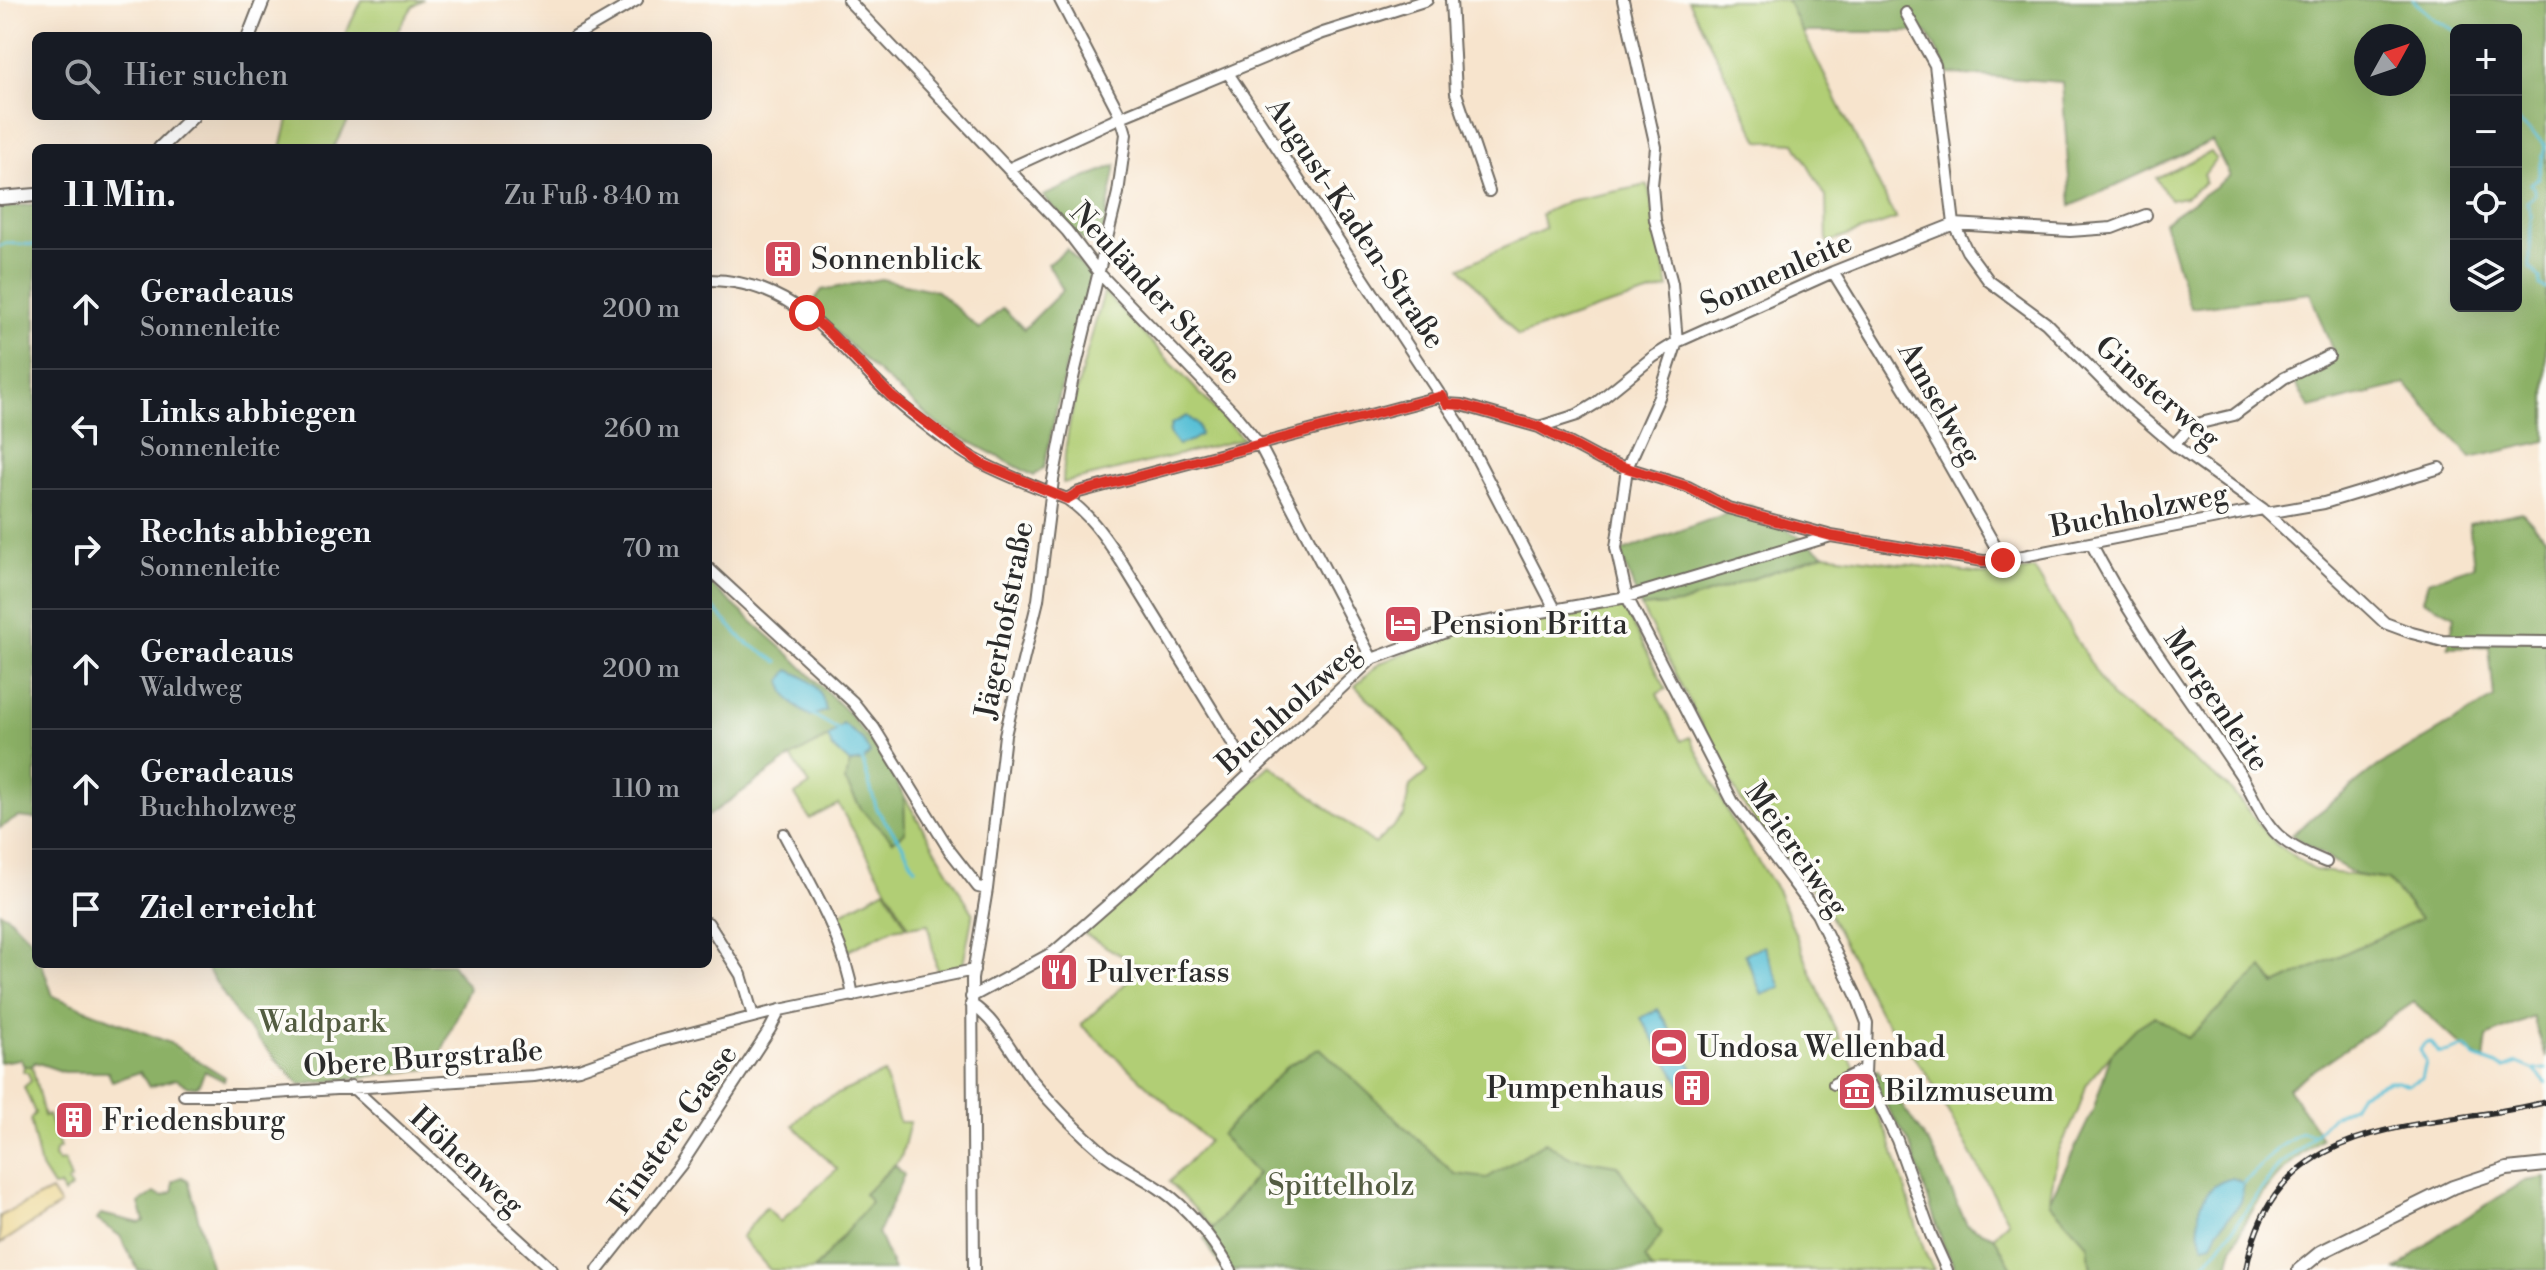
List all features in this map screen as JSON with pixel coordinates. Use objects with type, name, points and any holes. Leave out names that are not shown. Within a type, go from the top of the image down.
[{"type":"street","points":[[251,32],[263,0]]},
{"type":"street","points":[[582,32],[637,0]]},
{"type":"street","name":"Neuländer Straße","points":[[848,0],[1067,231],[1099,273],[1232,411],[1259,444],[1372,659]]},
{"type":"street","name":"Jägerhofstraße","points":[[974,1270],[971,1000],[1005,735],[1038,600],[1053,480],[1072,382],[1118,193],[1126,134],[1121,117],[1060,0]]},
{"type":"street","points":[[1008,169],[1121,117],[1323,33],[1427,0]]},
{"type":"street","points":[[1451,0],[1456,93],[1489,191]]},
{"type":"street","points":[[1623,0],[1656,147],[1652,185],[1655,220],[1672,283],[1677,342]]},
{"type":"street","name":"Ginsterweg","points":[[1906,13],[1935,65],[1954,224],[1967,251],[1989,281],[2046,323],[2125,403],[2174,445],[2265,511],[2385,623],[2443,641],[2546,642]]},
{"type":"street","name":"August-Kaden-Straße","points":[[1228,73],[1444,400],[1556,611]]},
{"type":"street","points":[[164,144],[189,120]]},
{"type":"street","points":[[0,198],[32,195]]},
{"type":"street","name":"Sonnenleite","points":[[1539,427],[1577,415],[1595,404],[1653,357],[1677,342],[1833,272],[1954,224],[2070,231],[2112,228],[2146,215]]},
{"type":"street","name":"Amselweg","points":[[1833,272],[1922,417],[2003,560]]},
{"type":"street","points":[[712,280],[726,280],[768,291],[788,300],[832,335],[891,396],[980,463],[1067,499],[1092,522],[1121,561],[1251,773]]},
{"type":"street","name":"Meiereiweg","points":[[1677,342],[1659,397],[1627,468],[1616,548],[1627,597],[1733,802],[1817,914],[1862,1008],[1867,1023],[1865,1069],[1870,1088],[1897,1140],[1947,1270]]},
{"type":"street","points":[[2174,445],[2192,425],[2234,415],[2284,378],[2329,356]]},
{"type":"street","points":[[1067,499],[1079,492],[1259,444],[1444,400],[1539,427],[1601,460],[1688,487],[1728,508],[1831,536]]},
{"type":"street","name":"Buchholzweg","points":[[971,1000],[1054,952],[1372,659],[1462,626],[1627,597],[1831,536],[1983,561],[2003,560],[2265,511],[2324,503],[2440,468]]},
{"type":"street","name":"Morgenleite","points":[[2091,543],[2117,594],[2240,775],[2266,820],[2279,837],[2301,852],[2326,862]]},
{"type":"street","points":[[712,572],[853,702],[874,728],[950,851],[978,887],[987,889]]},
{"type":"street","points":[[784,834],[840,942],[849,967],[853,996]]},
{"type":"street","points":[[712,929],[741,975],[753,1016]]},
{"type":"street","name":"Obere Burgstraße","points":[[184,1095],[244,1095],[534,1076],[579,1069],[656,1042],[753,1016],[974,970]]},
{"type":"street","points":[[971,1000],[1033,1080],[1073,1124],[1107,1155],[1163,1191],[1191,1215],[1231,1270]]},
{"type":"street","name":"Finstere Gasse","points":[[598,1270],[681,1165],[780,1010]]},
{"type":"street","points":[[1834,1084],[1865,1069]]},
{"type":"street","name":"Höhenweg","points":[[351,1086],[552,1270]]},
{"type":"street","points":[[2299,1270],[2321,1252],[2453,1187],[2507,1169],[2546,1165]]},
{"type":"green space","points":[[362,0],[422,0],[413,6],[397,32],[346,32]]},
{"type":"green space","points":[[1688,0],[1787,0],[1896,219],[1827,243],[1826,197],[1795,143],[1759,141]]},
{"type":"green space","points":[[1787,0],[2546,0],[2546,441],[2471,458],[2406,384],[2310,408],[2294,382],[2335,357],[2310,293],[2190,308],[2164,222],[2230,176],[2212,141],[2071,206],[2062,82],[1949,74],[1927,32],[1802,32]]},
{"type":"green space","points":[[288,120],[349,120],[335,144],[282,144]]},
{"type":"green space","points":[[2211,152],[2216,159],[2204,175],[2205,183],[2185,197],[2170,200],[2156,178]]},
{"type":"green space","points":[[1116,165],[1102,239],[1085,243],[1043,196]]},
{"type":"green space","points":[[1648,185],[1669,288],[1518,336],[1461,267],[1545,229],[1541,214],[1568,201]]},
{"type":"green space","points":[[32,204],[32,819],[18,817],[0,828],[0,208]]},
{"type":"green space","points":[[1067,249],[1091,277],[1066,365],[1044,467],[1034,476],[938,425],[871,366],[810,306],[822,290],[881,279],[937,291],[979,329],[1003,308],[1024,329],[1063,290],[1048,264]]},
{"type":"green space","points":[[1104,292],[1243,439],[1063,483],[1072,411]]},
{"type":"green space","points":[[1750,505],[1824,554],[1679,604],[1641,607],[1620,552]]},
{"type":"green space","points":[[2522,512],[2546,538],[2546,1058],[2533,1017],[2487,1037],[2484,1061],[2465,1049],[2414,1002],[2288,1088],[2322,1138],[2287,1167],[2257,1204],[2234,1245],[2228,1270],[2091,1270],[2088,1245],[2049,1202],[2093,1111],[2111,1054],[2136,1028],[2155,1016],[2188,1038],[2263,968],[2275,985],[2420,919],[2388,880],[2356,875],[2291,835],[2378,766],[2494,698],[2489,646],[2448,647],[2455,616],[2423,600],[2428,581],[2474,566],[2469,523]]},
{"type":"green space","points":[[1824,554],[1998,576],[2034,569],[2111,697],[2229,788],[2276,844],[2314,870],[2388,880],[2420,919],[2275,985],[2262,969],[2188,1039],[2155,1016],[2111,1054],[2087,1083],[2078,1111],[2058,1152],[2049,1202],[2089,1245],[2091,1270],[2013,1270],[1994,1236],[2008,1221],[1929,1077],[1880,1013],[1824,904],[1759,827],[1739,798],[1641,607],[1679,604]]},
{"type":"green space","points":[[712,586],[791,656],[850,715],[880,755],[904,796],[905,832],[893,841],[861,809],[845,781],[850,763],[863,761],[843,724],[828,737],[791,757],[712,813]]},
{"type":"green space","points":[[1624,607],[1666,689],[1657,694],[1681,741],[1690,737],[1734,824],[1778,892],[1830,1018],[1890,1140],[1925,1253],[1934,1270],[1570,1270],[1257,1174],[1213,1228],[1169,1182],[1208,1141],[1081,1025],[1142,968],[1083,933],[1270,765],[1375,844],[1404,816],[1410,786],[1427,772],[1402,733],[1355,686],[1380,663],[1457,631]]},
{"type":"green space","points":[[828,737],[832,747],[850,763],[845,781],[861,809],[905,832],[904,796],[973,913],[963,965],[937,971],[928,924],[909,927],[838,804],[810,819],[795,795],[810,785],[791,757]]},
{"type":"green space","points":[[885,889],[907,927],[892,929],[848,951],[836,916]]},
{"type":"green space","points":[[0,912],[32,941],[32,968],[43,968],[53,996],[170,1043],[225,1077],[224,1081],[205,1071],[198,1086],[189,1087],[176,1079],[149,1087],[140,1072],[112,1081],[108,1072],[64,1072],[35,1062],[32,1066],[24,1066],[20,1059],[0,1062]]},
{"type":"green space","name":"Waldpark","points":[[207,968],[455,968],[469,988],[435,1068],[300,1085],[240,1020]]},
{"type":"green space","name":"Spittelholz","points":[[1320,1048],[1455,1174],[1487,1178],[1545,1142],[1569,1157],[1617,1165],[1662,1233],[1645,1258],[1652,1270],[1223,1270],[1204,1239],[1257,1174],[1221,1135],[1287,1066]]},
{"type":"green space","points":[[24,1066],[32,1066],[44,1116],[48,1115],[60,1148],[55,1151],[54,1157],[59,1162],[64,1161],[71,1180],[67,1183],[71,1188],[64,1194],[60,1186],[53,1187],[41,1168],[30,1119],[35,1113],[24,1087],[31,1081],[28,1073],[23,1071]]},
{"type":"green space","points":[[1877,1070],[1931,1147],[1967,1225],[1994,1236],[2013,1270],[1956,1270],[1944,1247],[1909,1142],[1871,1081],[1870,1074]]},
{"type":"green space","points":[[884,1073],[899,1122],[910,1122],[901,1158],[864,1194],[872,1202],[814,1270],[770,1270],[741,1237],[766,1207],[780,1222],[837,1169],[793,1125],[811,1106]]},
{"type":"green space","points":[[895,1165],[904,1175],[878,1233],[894,1270],[814,1270],[871,1202],[864,1194]]},
{"type":"green space","points":[[182,1177],[188,1180],[191,1189],[211,1270],[138,1270],[120,1236],[97,1220],[101,1214],[140,1223],[144,1221],[139,1203],[154,1193],[163,1196],[173,1192],[173,1182]]},
{"type":"green space","points":[[2546,1178],[2546,1270],[2396,1270],[2438,1235],[2525,1181]]},
{"type":"sand","points":[[51,1191],[60,1205],[0,1244],[0,1216]]},
{"type":"water","points":[[1187,416],[1198,425],[1200,435],[1178,445],[1169,433],[1171,424]]},
{"type":"water","points":[[789,670],[814,685],[822,696],[826,711],[811,716],[792,702],[781,681]]},
{"type":"water","points":[[843,724],[862,739],[870,753],[863,761],[850,763],[832,747],[828,737]]},
{"type":"water","points":[[1764,946],[1781,987],[1762,995],[1745,954]]},
{"type":"water","name":"Undosa Wellenbad","points":[[1658,1009],[1697,1076],[1681,1085],[1641,1018]]},
{"type":"water","points":[[2233,1178],[2244,1183],[2241,1202],[2218,1230],[2212,1244],[2204,1246],[2199,1225],[2201,1204],[2212,1188]]},
{"type":"waterway","points":[[2413,0],[2435,20],[2450,28]]},
{"type":"waterway","points":[[2522,124],[2545,146],[2538,178],[2530,184],[2535,194],[2527,202],[2531,215],[2530,267],[2540,278],[2540,286],[2546,289]]},
{"type":"waterway","points":[[0,246],[6,243],[32,245]]},
{"type":"waterway","points":[[712,606],[744,641],[778,662]]},
{"type":"waterway","points":[[810,713],[841,731]]},
{"type":"waterway","points":[[862,759],[877,810],[915,868]]},
{"type":"waterway","points":[[2198,1270],[2219,1248],[2280,1164],[2301,1149],[2333,1116],[2352,1106],[2360,1093],[2389,1081],[2408,1085],[2422,1078],[2426,1062],[2420,1050],[2424,1044],[2431,1042],[2439,1053],[2466,1047],[2475,1057],[2505,1068],[2518,1063],[2534,1070],[2546,1069]]},
{"type":"waterway","points":[[2535,1071],[2546,1083]]},
{"type":"waterway","points":[[2244,1183],[2277,1149],[2301,1133],[2313,1135]]},
{"type":"railway","points":[[2246,1270],[2262,1218],[2288,1180],[2321,1154],[2361,1137],[2405,1126],[2546,1102]]},
{"type":"place","name":"Sonnenblick","points":[[783,259]]},
{"type":"place","name":"Pension Britta","points":[[1403,624]]},
{"type":"place","name":"Pulverfass","points":[[1059,972]]},
{"type":"place","name":"Undosa Wellenbad","points":[[1669,1047]]},
{"type":"place","name":"Pumpenhaus","points":[[1692,1088]]},
{"type":"place","name":"Bilzmuseum","points":[[1857,1091]]},
{"type":"place","name":"Friedensburg","points":[[74,1120]]},
{"type":"route","points":[[807,313],[908,411],[980,463],[1067,499],[1079,492],[1442,396],[1447,404],[1462,405],[1539,427],[1601,460],[1688,487],[1728,508],[1831,536],[1983,561],[2003,560]]}]
